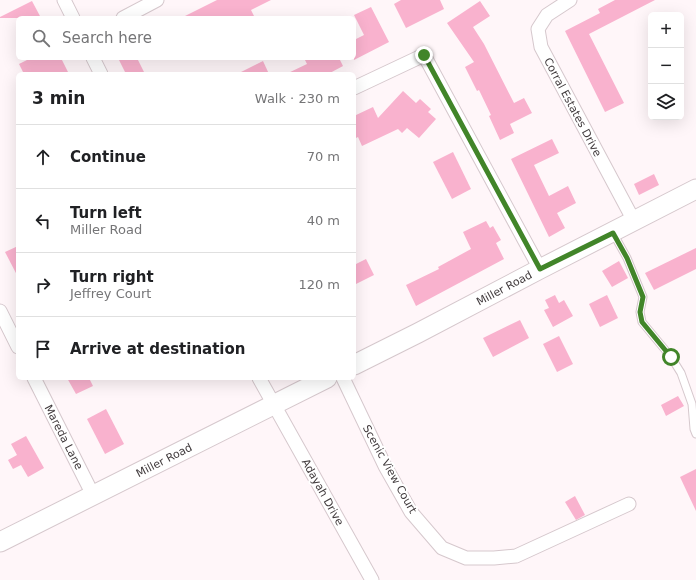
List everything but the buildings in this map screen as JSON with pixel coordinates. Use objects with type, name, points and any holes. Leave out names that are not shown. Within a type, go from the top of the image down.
[{"type":"street","points":[[64,0],[72,16]]},
{"type":"street","points":[[127,16],[158,0]]},
{"type":"street","name":"Corral Estates Drive","points":[[570,0],[547,16],[538,29],[541,47],[634,221]]},
{"type":"street","points":[[356,87],[424,55],[540,269]]},
{"type":"street","points":[[94,60],[100,72]]},
{"type":"street","name":"Miller Road","points":[[356,364],[696,189]]},
{"type":"street","points":[[0,311],[16,343]]},
{"type":"street","name":"Mareda Lane","points":[[35,380],[93,495]]},
{"type":"street","name":"Adayah Drive","points":[[260,380],[372,580]]},
{"type":"street","name":"Miller Road","points":[[0,542],[324,380]]},
{"type":"street","name":"Scenic View Court","points":[[344,380],[385,466],[411,512],[442,548],[466,558],[516,556],[629,504]]},
{"type":"lane","points":[[613,233],[627,258],[643,297],[640,312],[642,322],[671,357],[681,374],[692,404],[694,429],[696,434]]},
{"type":"route","points":[[424,55],[540,269],[613,233],[627,258],[643,297],[640,312],[642,322],[671,357]]}]
